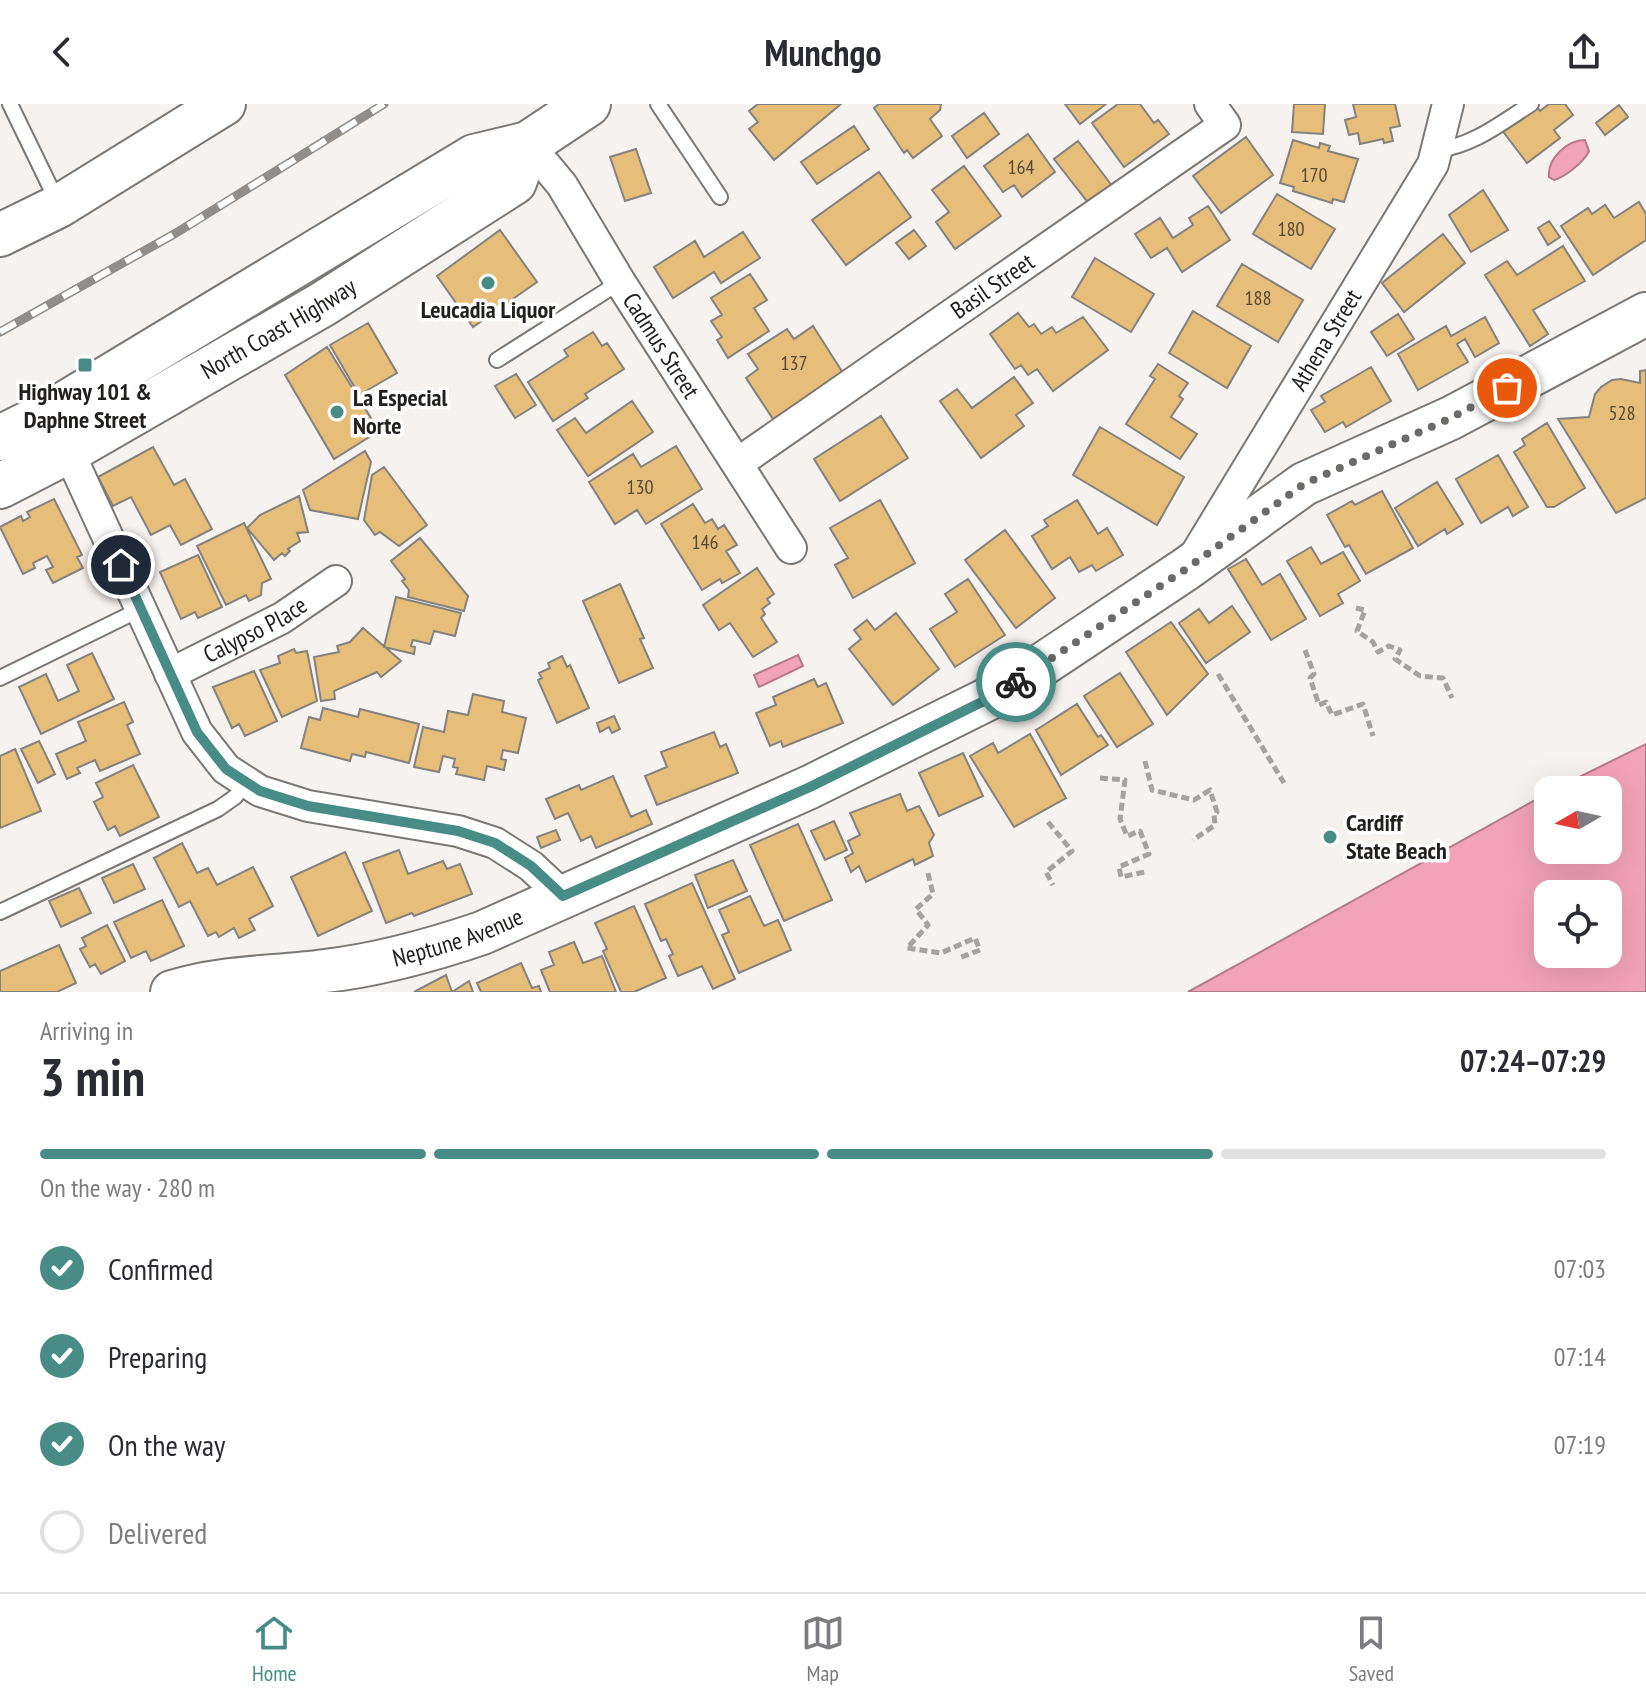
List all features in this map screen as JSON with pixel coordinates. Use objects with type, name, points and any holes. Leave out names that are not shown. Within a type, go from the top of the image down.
[{"type":"main road","name":"North Coast Highway","points":[[0,486],[59,432],[474,157],[528,144],[588,104]]},
{"type":"main road","name":"North Coast Highway","points":[[0,438],[59,432]]},
{"type":"street","points":[[0,235],[59,206],[224,104]]},
{"type":"street","name":"Basil Street","points":[[738,463],[1225,125],[1210,104]]},
{"type":"street","name":"Athena Street","points":[[1186,569],[1433,164],[1448,104]]},
{"type":"street","name":"Cadmus Street","points":[[528,144],[562,185],[620,282],[791,548]]},
{"type":"street","name":"Neptune Avenue","points":[[172,992],[228,979],[326,971],[413,954],[482,933],[810,787],[998,694],[1186,569],[1304,484],[1451,418],[1646,314]]},
{"type":"street","points":[[59,432],[197,732],[226,769],[260,791],[308,806],[458,831],[495,843],[531,866],[563,896]]},
{"type":"street","name":"Calypso Place","points":[[170,674],[282,618],[336,581]]},
{"type":"lane","points":[[10,104],[59,206]]},
{"type":"lane","points":[[658,104],[720,197]]},
{"type":"lane","points":[[1437,150],[1470,141],[1531,104]]},
{"type":"lane","points":[[497,360],[620,282]]},
{"type":"lane","points":[[0,678],[141,609]]},
{"type":"lane","points":[[0,912],[218,809],[235,797],[246,783]]},
{"type":"path","points":[[1356,608],[1365,610],[1357,631],[1373,642],[1378,652],[1389,646],[1400,650],[1395,659],[1420,676],[1443,678],[1452,698]]},
{"type":"path","points":[[1305,650],[1314,674],[1310,678],[1319,705],[1326,702],[1332,715],[1363,704],[1373,736]]},
{"type":"path","points":[[1218,674],[1284,783]]},
{"type":"path","points":[[1145,761],[1152,790],[1194,800],[1210,790],[1217,812],[1214,814],[1215,825],[1193,840]]},
{"type":"path","points":[[1100,778],[1125,780],[1120,819],[1127,836],[1140,831],[1149,854],[1119,867],[1121,877],[1145,872]]},
{"type":"path","points":[[1048,822],[1072,851],[1046,872],[1053,885]]},
{"type":"path","points":[[928,873],[933,894],[916,909],[928,925],[907,948],[941,953],[975,938],[980,950],[959,958]]},
{"type":"shaded area","points":[[1585,140],[1589,151],[1579,164],[1554,180],[1549,177],[1555,157],[1572,143]]},
{"type":"shaded area","points":[[798,655],[803,666],[759,687],[754,675]]},
{"type":"shaded area","points":[[1646,744],[1646,992],[1188,992],[1534,801],[1534,864],[1622,864],[1622,776],[1581,776]]},
{"type":"building","points":[[758,104],[841,104],[774,160],[749,129],[758,122],[749,111]]},
{"type":"building","points":[[879,104],[941,104],[940,110],[930,119],[942,136],[913,158],[907,150],[904,153],[874,108]]},
{"type":"building","points":[[1065,104],[1106,104],[1080,124]]},
{"type":"building","points":[[1118,104],[1140,104],[1154,123],[1158,120],[1169,134],[1124,167],[1092,123]]},
{"type":"building","points":[[1294,104],[1325,104],[1323,134],[1292,132]]},
{"type":"building","points":[[1353,104],[1395,104],[1400,126],[1390,128],[1393,141],[1384,143],[1383,139],[1360,144],[1358,133],[1349,135],[1345,120],[1356,117]]},
{"type":"building","points":[[1535,104],[1540,111],[1549,104],[1565,104],[1573,115],[1554,130],[1560,138],[1527,163],[1501,129]]},
{"type":"building","points":[[1619,105],[1628,117],[1605,135],[1596,123]]},
{"type":"building","points":[[984,113],[999,134],[967,158],[952,136]]},
{"type":"building","points":[[854,126],[869,149],[817,184],[801,162]]},
{"type":"building","points":[[1028,134],[1055,172],[1022,197],[1014,185],[1003,192],[984,166]]},
{"type":"building","points":[[1246,137],[1273,175],[1221,213],[1193,176]]},
{"type":"building","points":[[1293,140],[1319,148],[1320,143],[1330,146],[1328,151],[1358,159],[1344,202],[1333,199],[1332,203],[1293,191],[1294,187],[1280,183]]},
{"type":"building","points":[[1078,141],[1113,187],[1090,205],[1054,159]]},
{"type":"building","points":[[636,149],[651,193],[625,201],[610,157]]},
{"type":"building","points":[[964,166],[1001,216],[955,249],[936,222],[949,212],[932,190]]},
{"type":"building","points":[[879,172],[911,217],[846,265],[812,220]]},
{"type":"building","points":[[1483,190],[1508,230],[1471,252],[1449,215]]},
{"type":"building","points":[[1277,194],[1335,229],[1311,269],[1253,234]]},
{"type":"building","points":[[1639,202],[1646,214],[1646,240],[1593,275],[1561,226],[1588,208],[1592,214],[1605,205],[1614,218]]},
{"type":"building","points":[[1208,206],[1230,240],[1182,272],[1167,248],[1151,258],[1135,234],[1160,218],[1173,238],[1193,225],[1189,218]]},
{"type":"building","points":[[1549,221],[1560,237],[1548,245],[1538,228]]},
{"type":"building","points":[[500,230],[537,282],[473,327],[437,276]]},
{"type":"building","points":[[914,230],[926,246],[909,259],[896,243]]},
{"type":"building","points":[[743,232],[760,258],[721,283],[714,272],[673,298],[654,267],[695,241],[704,257]]},
{"type":"building","points":[[1443,234],[1465,263],[1404,312],[1382,283]]},
{"type":"building","points":[[1563,246],[1585,281],[1533,310],[1548,334],[1530,346],[1485,275],[1507,261],[1517,275]]},
{"type":"building","points":[[1095,258],[1154,294],[1131,332],[1072,297]]},
{"type":"building","points":[[1242,264],[1303,300],[1278,342],[1217,306]]},
{"type":"building","points":[[750,274],[767,300],[754,308],[769,331],[728,358],[717,340],[722,337],[711,321],[722,315],[711,298]]},
{"type":"building","points":[[1193,311],[1251,346],[1227,388],[1169,353]]},
{"type":"building","points":[[1018,313],[1029,327],[1034,324],[1041,334],[1052,327],[1056,333],[1083,317],[1108,350],[1053,391],[1037,369],[1028,375],[1021,365],[1015,369],[990,334]]},
{"type":"building","points":[[1398,314],[1414,339],[1387,356],[1371,332]]},
{"type":"building","points":[[1485,317],[1499,343],[1475,357],[1465,339],[1457,344],[1468,362],[1418,390],[1398,354],[1446,326],[1451,336]]},
{"type":"building","points":[[368,323],[397,373],[359,395],[330,345]]},
{"type":"building","points":[[813,326],[843,373],[773,419],[746,378],[758,369],[748,354],[787,329],[794,339]]},
{"type":"building","points":[[593,332],[602,346],[607,343],[624,369],[585,394],[588,398],[553,421],[528,382],[568,356],[564,350]]},
{"type":"building","name":"La Especial Norte","points":[[327,347],[379,431],[334,459],[285,375]]},
{"type":"building","points":[[1158,364],[1188,383],[1179,396],[1183,399],[1171,417],[1197,434],[1180,459],[1126,424],[1155,379],[1150,376]]},
{"type":"building","points":[[1371,367],[1391,401],[1346,427],[1343,422],[1325,432],[1311,410],[1325,402],[1321,396]]},
{"type":"building","points":[[1646,370],[1646,498],[1616,513],[1558,419],[1589,417],[1595,394],[1601,387],[1612,380],[1621,379],[1640,383],[1640,371]]},
{"type":"building","points":[[516,374],[536,405],[515,418],[495,386]]},
{"type":"building","points":[[1014,377],[1033,403],[1016,415],[1024,426],[981,458],[940,401],[957,389],[972,408]]},
{"type":"building","points":[[632,401],[653,432],[588,476],[557,430],[575,418],[586,433]]},
{"type":"building","points":[[881,416],[908,458],[840,501],[814,459]]},
{"type":"building","points":[[1547,423],[1585,488],[1554,507],[1547,507],[1514,452],[1525,445],[1522,439]]},
{"type":"building","points":[[1100,427],[1184,477],[1157,525],[1073,475]]},
{"type":"building","points":[[676,446],[702,489],[646,524],[637,510],[615,524],[589,482],[633,454],[641,467]]},
{"type":"building","points":[[153,447],[174,485],[185,479],[212,529],[181,545],[170,525],[151,535],[131,497],[113,506],[98,477]]},
{"type":"building","points":[[365,451],[371,462],[358,519],[310,510],[303,490]]},
{"type":"building","points":[[1498,455],[1528,507],[1513,516],[1508,507],[1481,523],[1456,479]]},
{"type":"building","points":[[384,467],[427,525],[399,546],[380,532],[375,535],[364,520],[372,475]]},
{"type":"building","points":[[1437,482],[1463,524],[1447,534],[1445,529],[1418,546],[1395,508]]},
{"type":"building","points":[[1382,491],[1413,548],[1366,574],[1349,545],[1345,547],[1327,515],[1352,501],[1355,505]]},
{"type":"building","points":[[299,496],[308,532],[297,533],[300,541],[288,549],[290,551],[285,556],[282,553],[274,560],[247,528],[260,515]]},
{"type":"building","points":[[54,499],[82,555],[77,557],[83,568],[53,583],[46,570],[53,567],[47,556],[33,563],[35,568],[23,574],[0,527],[21,516],[23,521],[30,517],[27,512]]},
{"type":"building","points":[[880,500],[915,563],[853,598],[835,565],[848,558],[830,528]]},
{"type":"building","points":[[1077,500],[1098,534],[1107,528],[1123,555],[1096,571],[1092,565],[1079,572],[1070,557],[1052,569],[1032,536],[1048,526],[1044,520]]},
{"type":"building","points":[[693,504],[705,523],[712,519],[718,529],[724,525],[737,545],[726,551],[740,573],[722,583],[720,579],[702,590],[661,524]]},
{"type":"building","points":[[244,523],[271,579],[262,583],[261,595],[249,601],[246,595],[226,605],[197,546]]},
{"type":"building","points":[[1005,530],[1055,598],[1016,628],[965,560]]},
{"type":"building","points":[[420,538],[468,596],[464,611],[408,597],[409,590],[402,581],[405,579],[391,561]]},
{"type":"building","points":[[1311,547],[1321,564],[1343,552],[1360,581],[1338,594],[1343,603],[1320,616],[1287,561]]},
{"type":"building","points":[[198,555],[222,607],[198,618],[195,612],[181,619],[160,572]]},
{"type":"building","points":[[1246,559],[1262,585],[1280,574],[1306,619],[1271,640],[1228,569]]},
{"type":"building","points":[[757,568],[774,594],[767,599],[770,603],[762,609],[765,614],[761,618],[777,642],[753,657],[730,623],[719,630],[703,605]]},
{"type":"building","points":[[968,579],[1005,635],[955,667],[930,629],[957,612],[945,594]]},
{"type":"building","points":[[620,584],[644,638],[640,639],[653,668],[619,683],[583,601]]},
{"type":"building","points":[[396,597],[461,613],[455,636],[434,631],[430,644],[413,640],[411,646],[415,647],[414,654],[384,647]]},
{"type":"building","points":[[1232,606],[1250,632],[1206,663],[1179,623],[1199,609],[1209,623]]},
{"type":"building","points":[[896,613],[939,669],[893,705],[849,649],[861,639],[854,630],[867,620],[875,630]]},
{"type":"building","points":[[1171,622],[1208,674],[1167,715],[1126,652]]},
{"type":"building","points":[[363,628],[401,661],[381,677],[377,672],[334,691],[335,699],[321,701],[314,657],[339,652],[337,646],[350,642]]},
{"type":"building","points":[[294,649],[296,653],[307,651],[317,701],[282,717],[260,670],[280,663],[278,656]]},
{"type":"building","points":[[92,653],[114,699],[41,734],[19,687],[46,674],[58,701],[79,691],[67,665]]},
{"type":"building","points":[[562,656],[567,667],[570,665],[589,708],[557,723],[538,680],[542,678],[539,673],[550,668],[548,663]]},
{"type":"building","points":[[254,671],[277,721],[245,736],[239,724],[232,728],[213,687]]},
{"type":"building","points":[[1120,673],[1153,724],[1117,747],[1084,696]]},
{"type":"building","points":[[814,679],[818,687],[826,683],[843,723],[783,747],[781,741],[770,746],[756,713],[776,705],[773,697]]},
{"type":"building","points":[[473,694],[504,701],[502,712],[526,718],[518,753],[503,750],[501,759],[506,760],[504,770],[487,766],[484,780],[456,774],[458,768],[453,767],[455,759],[443,756],[439,772],[414,767],[423,727],[444,732],[448,711],[468,715]]},
{"type":"building","points":[[124,702],[133,722],[127,725],[140,754],[100,771],[95,760],[77,768],[80,773],[67,779],[56,754],[86,741],[78,722]]},
{"type":"building","points":[[1077,704],[1098,737],[1101,735],[1108,745],[1061,775],[1036,730]]},
{"type":"building","points":[[323,708],[358,717],[360,709],[419,724],[409,763],[366,752],[365,757],[352,754],[350,761],[301,748],[309,717],[320,720]]},
{"type":"building","points":[[614,716],[620,729],[612,733],[609,727],[600,732],[597,723]]},
{"type":"building","points":[[714,732],[720,747],[726,744],[738,773],[657,805],[645,776],[667,767],[661,752]]},
{"type":"building","points":[[1030,734],[1066,798],[1014,827],[970,756],[993,743],[998,753]]},
{"type":"building","points":[[39,741],[55,774],[38,783],[21,749]]},
{"type":"building","points":[[15,749],[41,811],[0,828],[0,756]]},
{"type":"building","points":[[963,753],[983,796],[939,816],[919,773]]},
{"type":"building","points":[[133,765],[159,817],[120,836],[115,826],[108,830],[94,802],[103,797],[96,783]]},
{"type":"building","points":[[613,776],[631,817],[646,810],[652,824],[596,848],[591,836],[581,841],[568,813],[555,819],[546,799],[579,785],[581,790]]},
{"type":"building","points":[[900,794],[907,811],[919,806],[934,835],[929,843],[933,856],[915,865],[913,859],[866,882],[859,866],[851,872],[845,858],[853,853],[848,841],[860,835],[850,813]]},
{"type":"building","points":[[834,821],[847,850],[825,860],[811,831]]},
{"type":"building","points":[[798,824],[832,900],[784,921],[750,845]]},
{"type":"building","points":[[556,830],[560,840],[541,848],[537,837]]},
{"type":"building","points":[[182,843],[197,873],[208,868],[217,885],[253,867],[273,906],[249,919],[255,930],[239,938],[234,928],[219,937],[216,932],[208,936],[190,901],[179,907],[154,858]]},
{"type":"building","points":[[399,850],[408,874],[443,861],[447,869],[460,864],[472,894],[386,923],[363,863]]},
{"type":"building","points":[[345,852],[372,911],[318,936],[291,877]]},
{"type":"building","points":[[733,860],[747,891],[708,908],[695,875]]},
{"type":"building","points":[[133,864],[145,889],[114,903],[102,878]]},
{"type":"building","points":[[692,883],[735,979],[713,989],[702,966],[678,976],[669,956],[673,954],[666,939],[661,941],[645,904]]},
{"type":"building","points":[[79,888],[91,913],[61,927],[49,901]]},
{"type":"building","points":[[750,896],[764,926],[778,920],[791,950],[739,973],[722,935],[729,932],[719,910]]},
{"type":"building","points":[[162,900],[184,946],[151,961],[146,951],[131,958],[114,922]]},
{"type":"building","points":[[634,906],[666,978],[634,992],[621,992],[595,923]]},
{"type":"building","points":[[107,925],[125,961],[101,974],[95,964],[90,967],[80,949],[86,946],[82,938]]},
{"type":"building","points":[[574,942],[583,963],[602,956],[616,992],[550,992],[541,970],[554,965],[549,952]]},
{"type":"building","points":[[59,945],[76,983],[57,992],[0,992],[0,971]]},
{"type":"building","points":[[521,963],[532,988],[539,986],[541,992],[481,992],[477,983]]},
{"type":"building","points":[[446,975],[452,992],[414,992]]},
{"type":"building","points":[[469,981],[473,992],[452,992]]},
{"type":"railway","points":[[0,332],[176,233],[384,104]]},
{"type":"way so far","points":[[1016,682],[1186,569],[1304,484],[1451,418],[1507,388]]},
{"type":"place","name":"Leucadia Liquor","points":[[488,283]]},
{"type":"place","name":"Highway 101 & Daphne Street","points":[[85,365]]},
{"type":"place","name":"La Especial Norte","points":[[337,412]]},
{"type":"place","name":"Cardiff State Beach","points":[[1330,837]]},
{"type":"route","points":[[121,565],[197,732],[226,769],[260,791],[308,806],[458,831],[495,843],[531,866],[563,896],[858,765],[1016,682]]}]
